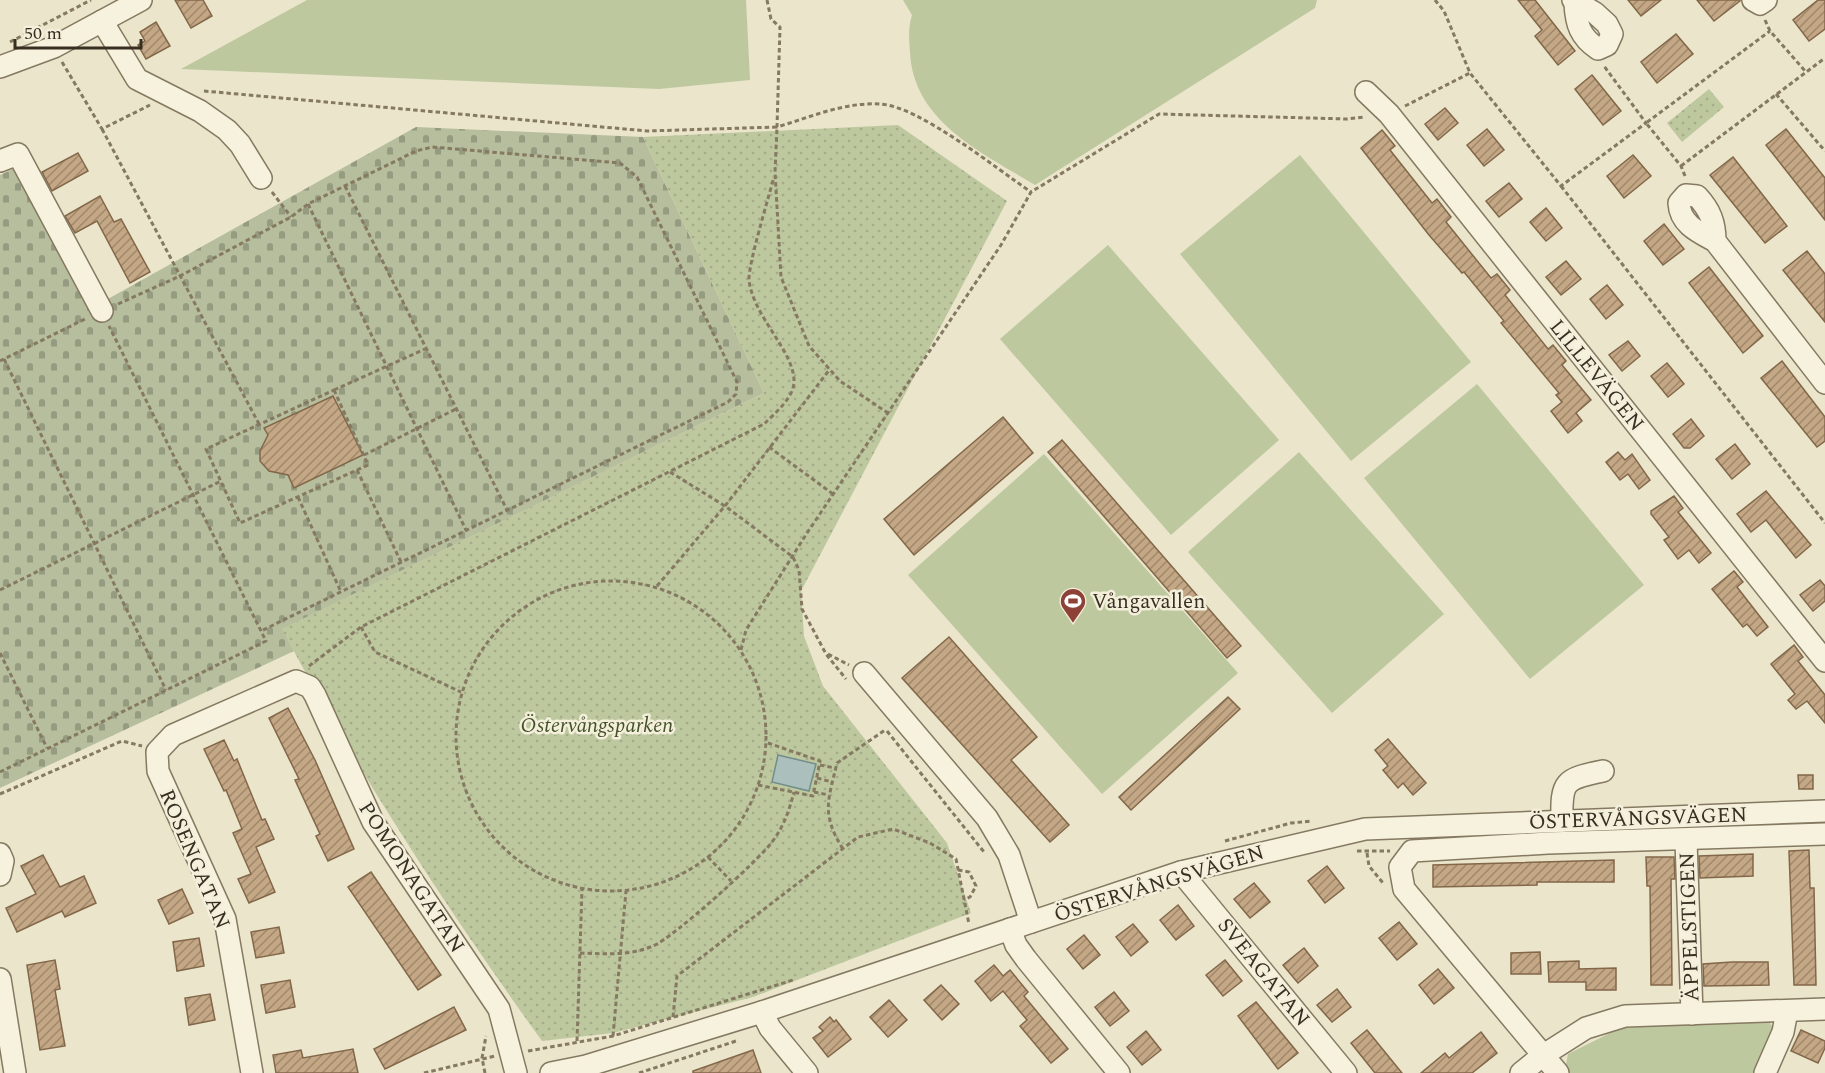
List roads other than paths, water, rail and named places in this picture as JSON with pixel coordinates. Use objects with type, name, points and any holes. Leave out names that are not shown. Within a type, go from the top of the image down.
[{"type":"street","points":[[0,67],[54,47],[138,1]]},
{"type":"street","points":[[1574,1],[1576,22],[1586,41],[1598,49]]},
{"type":"street","points":[[102,21],[137,79],[200,111],[227,130],[240,144],[261,178]]},
{"type":"street","name":"LILLEVÄGEN","points":[[1366,93],[1389,114],[1825,661]]},
{"type":"street","points":[[0,161],[18,154],[102,311]]},
{"type":"street","points":[[1686,195],[1679,203],[1680,214],[1694,229],[1715,241],[1825,383]]},
{"type":"street","points":[[856,677],[987,818],[1009,855],[1031,922]]},
{"type":"street","name":"ROSENGATAN","points":[[252,1073],[225,919],[158,771],[158,752],[173,735],[288,683],[303,682]]},
{"type":"street","name":"POMONAGATAN","points":[[303,682],[315,694],[373,822],[499,1009],[516,1073]]},
{"type":"street","points":[[1562,821],[1563,788],[1572,778],[1603,771]]},
{"type":"street","name":"ÖSTERVÅNGSVÄGEN","points":[[551,1073],[587,1069],[1181,872],[1365,829],[1825,811]]},
{"type":"street","points":[[1558,1073],[1404,889],[1400,867],[1412,851],[1548,843],[1686,841],[1825,834]]},
{"type":"street","name":"ÄPPELSTIGEN","points":[[1686,841],[1692,1014]]},
{"type":"street","points":[[0,854],[3,861],[0,875]]},
{"type":"street","name":"SVEAGATAN","points":[[1181,872],[1346,1073]]},
{"type":"street","points":[[1010,929],[1016,945],[1026,960],[1119,1073]]},
{"type":"street","points":[[0,979],[15,1073]]},
{"type":"street","points":[[1521,1073],[1542,1056],[1586,1028],[1625,1016],[1825,1009]]},
{"type":"street","points":[[1765,1073],[1783,1032],[1787,1011]]},
{"type":"street","points":[[762,1012],[770,1028],[807,1073]]},
{"type":"place","name":"Vångavallen","points":[[1073,624]]},
{"type":"park label","name":"Östervångsparken","points":[[597,725]]}]
